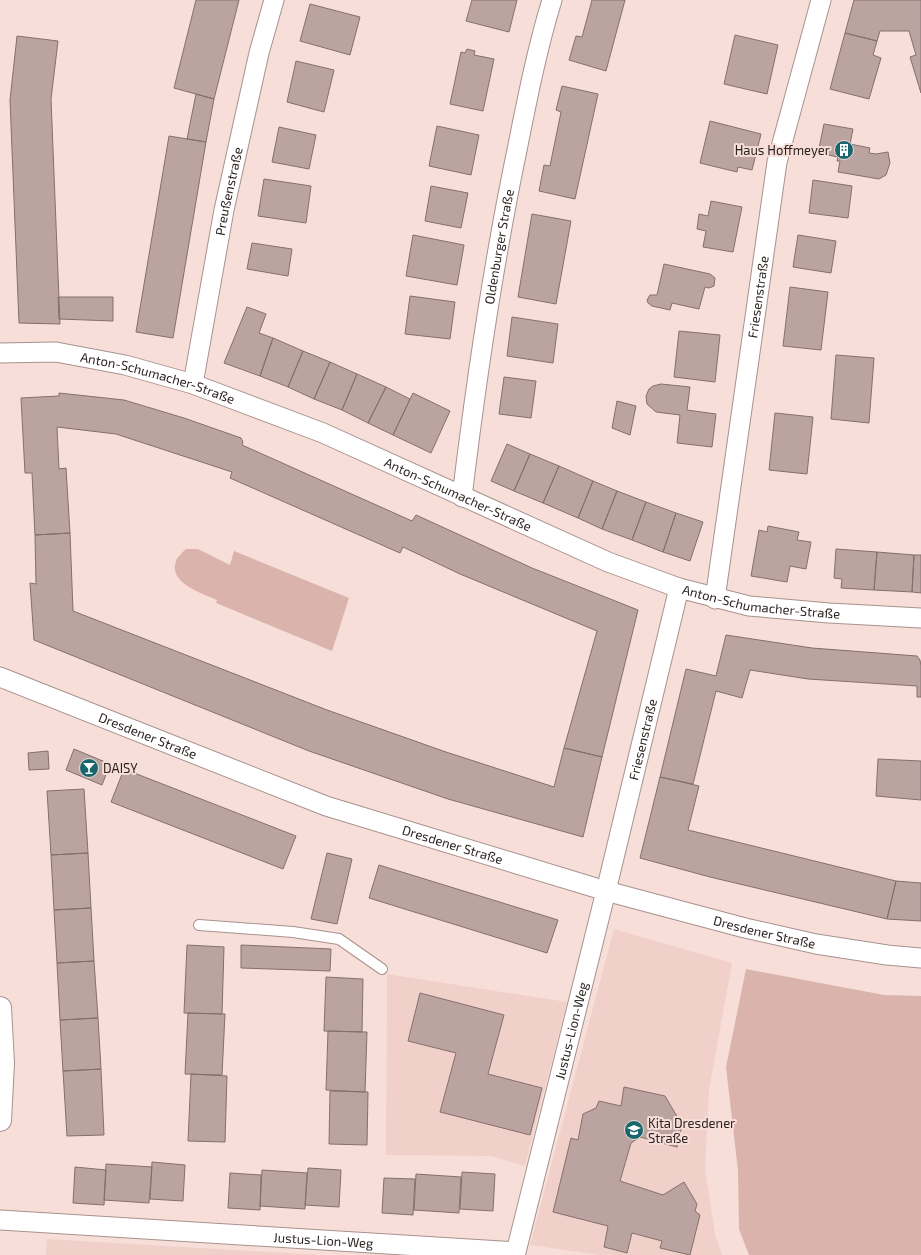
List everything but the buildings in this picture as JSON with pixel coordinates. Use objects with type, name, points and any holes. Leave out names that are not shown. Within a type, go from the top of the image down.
[{"type":"street","name":"Preußenstraße","points":[[193,384],[224,210],[259,53],[274,0]]},
{"type":"street","name":"Oldenburger Straße","points":[[462,497],[474,397],[504,213],[526,108],[552,0]]},
{"type":"street","name":"Friesenstraße","points":[[715,598],[777,162],[821,0]]},
{"type":"street","name":"Anton-Schumacher-Straße","points":[[0,353],[56,352],[125,365],[193,384],[323,432],[462,497],[608,562],[679,588],[749,606],[821,613],[921,618]]},
{"type":"street","name":"Friesenstraße","points":[[606,891],[679,588]]},
{"type":"street","name":"Dresdener Straße","points":[[0,678],[326,806],[606,891],[745,928],[816,944],[887,955],[921,958]]},
{"type":"street","name":"Justus-Lion-Weg","points":[[0,1220],[515,1253],[606,891]]},
{"type":"street","points":[[0,1008],[3,1063],[0,1120]]},
{"type":"lane","points":[[199,925],[293,932],[339,939],[382,969]]},
{"type":"shaded area","points":[[186,549],[198,549],[230,565],[234,551],[349,598],[332,651],[216,603],[217,600],[188,586],[181,581],[175,569],[177,559]]},
{"type":"shaded area","name":"Kita Dresdener Straße","points":[[614,929],[732,963],[709,1090],[705,1170],[715,1234],[722,1255],[599,1255],[530,1245]]},
{"type":"shaded area","points":[[746,969],[884,995],[921,996],[921,1255],[749,1255],[739,1229],[738,1170],[726,1067]]},
{"type":"shaded area","points":[[387,974],[567,1002],[525,1166],[491,1156],[386,1155]]},
{"type":"shaded area","points":[[47,1239],[322,1255],[46,1255]]},
{"type":"place","name":"Haus Hoffmeyer","points":[[844,150]]},
{"type":"place","name":"DAISY","points":[[89,768]]},
{"type":"place","name":"Kita Dresdener Straße","points":[[634,1130]]}]
